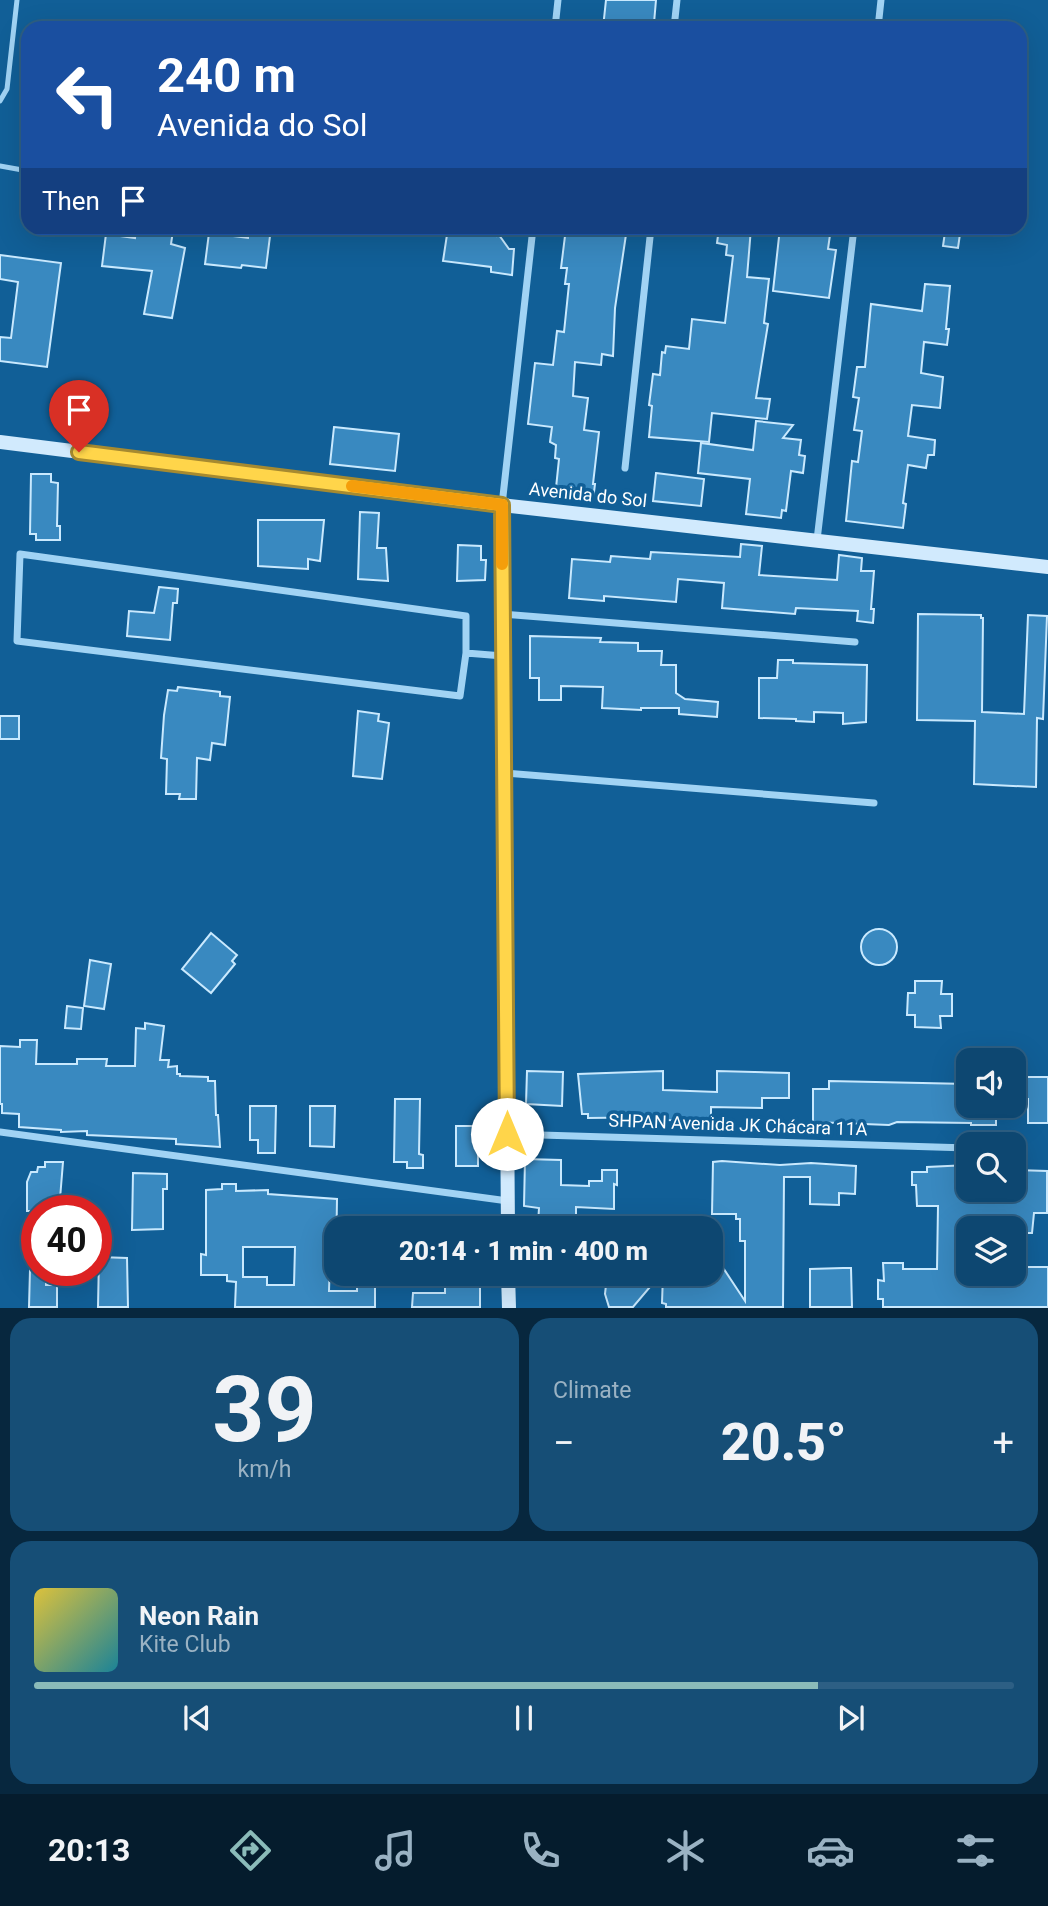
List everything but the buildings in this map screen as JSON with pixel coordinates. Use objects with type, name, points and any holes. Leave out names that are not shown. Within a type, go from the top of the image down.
[{"type":"street","points":[[556,21],[558,0]]},
{"type":"street","points":[[675,21],[677,0]]},
{"type":"street","points":[[879,21],[881,0]]},
{"type":"street","points":[[508,1216],[502,505],[532,235]]},
{"type":"street","points":[[625,468],[650,235]]},
{"type":"street","points":[[817,540],[853,235]]},
{"type":"street","name":"Avenida do Sol","points":[[0,442],[502,505],[1048,567]]},
{"type":"street","points":[[20,554],[466,616],[466,653],[460,696],[17,641],[20,554]]},
{"type":"street","points":[[503,614],[855,642]]},
{"type":"street","points":[[466,653],[503,656]]},
{"type":"street","points":[[504,773],[874,803]]},
{"type":"street","points":[[0,1132],[508,1201]]},
{"type":"street","name":"SHPAN Avenida JK Chácara 11A","points":[[507,1134],[956,1148]]},
{"type":"street","points":[[508,1286],[509,1307]]},
{"type":"lane","points":[[0,101],[7,89],[17,0]]},
{"type":"lane","points":[[0,166],[21,170]]},
{"type":"slow traffic","points":[[352,486],[502,505],[502,564]]},
{"type":"route","points":[[79,452],[502,505],[507,1134]]}]
